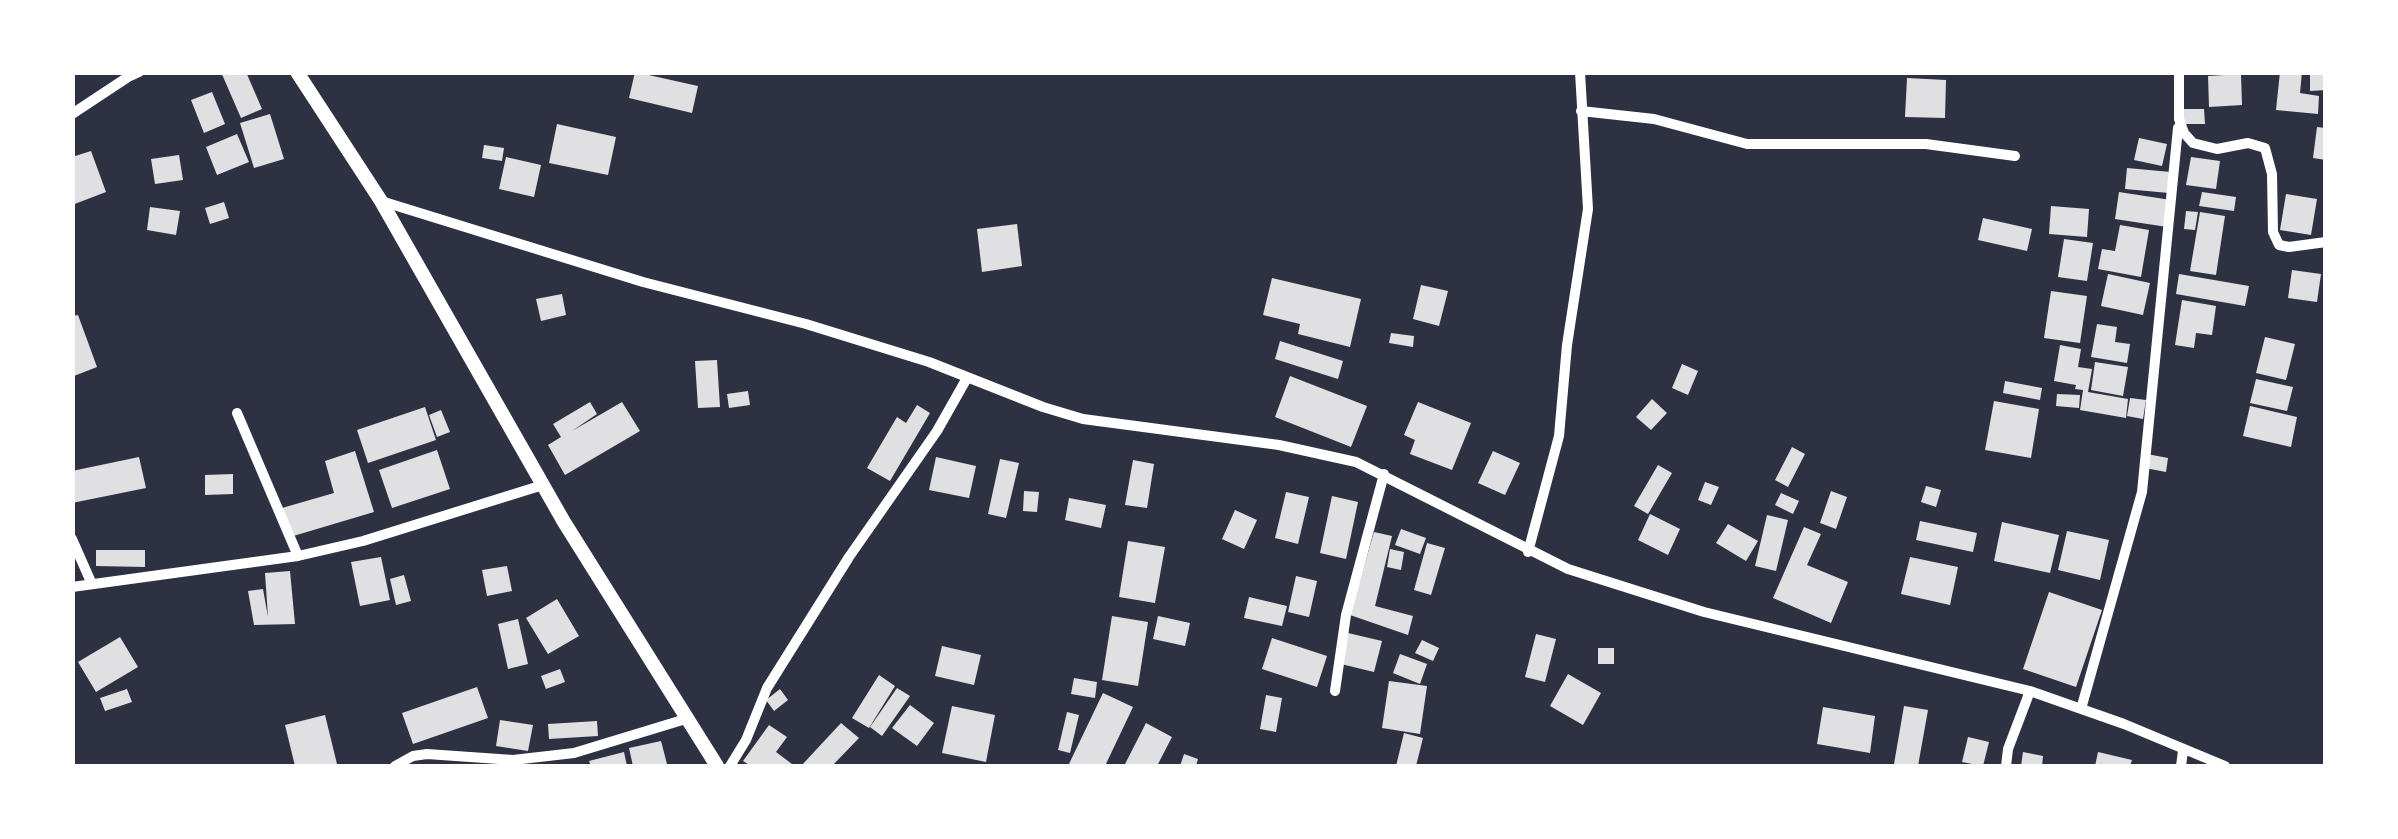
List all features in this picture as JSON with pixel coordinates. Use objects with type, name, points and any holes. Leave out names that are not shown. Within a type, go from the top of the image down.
[{"type":"street","points":[[72,114],[139,72]]},
{"type":"street","points":[[296,72],[381,201],[543,485],[717,766]]},
{"type":"street","points":[[1528,552],[1560,436],[1567,345],[1588,209],[1580,72]]},
{"type":"street","points":[[2179,72],[2181,128],[2193,142],[2205,148],[2248,143],[2265,148],[2272,174],[2275,240],[2288,247],[2326,242]]},
{"type":"street","points":[[1581,110],[1654,119],[1748,144],[1926,144],[2015,156]]},
{"type":"street","points":[[2081,709],[2142,492],[2181,128]]},
{"type":"street","points":[[381,201],[644,282],[806,324],[1083,419],[1314,450],[1356,462],[1528,552],[1603,582],[1704,612],[2030,691],[2225,766]]},
{"type":"street","points":[[730,766],[746,740],[767,688],[967,378]]},
{"type":"street","points":[[237,413],[298,556]]},
{"type":"street","points":[[1335,691],[1346,615],[1384,474]]},
{"type":"street","points":[[72,587],[298,556],[364,541],[543,485]]},
{"type":"street","points":[[72,539],[92,582]]},
{"type":"street","points":[[2006,766],[2008,749],[2030,691]]},
{"type":"street","points":[[395,766],[427,754],[513,760],[574,753],[689,718]]},
{"type":"street","points":[[2181,766],[2182,751]]},
{"type":"building","points":[[221,72],[246,72],[262,109],[241,118]]},
{"type":"building","points":[[635,72],[698,86],[692,113],[629,98]]},
{"type":"building","points":[[2280,72],[2302,72],[2300,93],[2319,96],[2318,114],[2276,110]]},
{"type":"building","points":[[2310,72],[2326,72],[2326,90],[2310,91]]},
{"type":"building","points":[[2241,74],[2242,105],[2209,107],[2208,76]]},
{"type":"building","points":[[1907,78],[1946,80],[1945,118],[1905,117]]},
{"type":"building","points":[[212,92],[225,124],[204,133],[191,100]]},
{"type":"building","points":[[2180,109],[2204,109],[2205,124],[2181,124]]},
{"type":"building","points":[[270,114],[284,159],[254,168],[240,123]]},
{"type":"building","points":[[557,124],[616,137],[608,175],[549,163]]},
{"type":"building","points":[[2317,127],[2326,128],[2326,160],[2313,158]]},
{"type":"building","points":[[237,134],[249,162],[217,175],[206,147]]},
{"type":"building","points":[[2139,138],[2167,144],[2162,166],[2134,160]]},
{"type":"building","points":[[484,145],[504,148],[502,161],[482,158]]},
{"type":"building","points":[[91,151],[106,192],[72,205],[72,157]]},
{"type":"building","points":[[179,155],[183,180],[155,184],[151,159]]},
{"type":"building","points":[[506,157],[541,165],[534,197],[499,189]]},
{"type":"building","points":[[2191,157],[2220,161],[2216,189],[2186,185]]},
{"type":"building","points":[[2127,168],[2171,172],[2169,193],[2125,189]]},
{"type":"building","points":[[2119,192],[2171,200],[2167,227],[2115,219]]},
{"type":"building","points":[[2202,192],[2236,197],[2234,211],[2199,206]]},
{"type":"building","points":[[2286,194],[2317,199],[2311,235],[2280,230]]},
{"type":"building","points":[[224,202],[229,218],[210,224],[205,208]]},
{"type":"building","points":[[2051,206],[2089,209],[2087,237],[2049,234]]},
{"type":"building","points":[[150,207],[180,211],[176,235],[147,230]]},
{"type":"building","points":[[2186,211],[2198,212],[2195,230],[2184,229]]},
{"type":"building","points":[[2200,212],[2225,216],[2216,275],[2190,271]]},
{"type":"building","points":[[1983,218],[2032,229],[2027,251],[1978,240]]},
{"type":"building","points":[[1017,224],[1022,266],[982,272],[977,229]]},
{"type":"building","points":[[2120,225],[2149,230],[2141,277],[2098,269],[2102,249],[2115,251]]},
{"type":"building","points":[[2064,239],[2093,243],[2087,281],[2058,277]]},
{"type":"building","points":[[2292,270],[2321,274],[2317,302],[2288,298]]},
{"type":"building","points":[[2108,274],[2150,283],[2143,315],[2101,306]]},
{"type":"building","points":[[2179,274],[2249,286],[2245,306],[2176,294]]},
{"type":"building","points":[[1272,278],[1361,299],[1350,347],[1298,334],[1300,324],[1263,315]]},
{"type":"building","points":[[1421,285],[1448,291],[1439,326],[1413,319]]},
{"type":"building","points":[[2051,291],[2087,296],[2080,343],[2044,338]]},
{"type":"building","points":[[562,294],[566,315],[541,321],[536,299]]},
{"type":"building","points":[[2182,300],[2216,306],[2212,335],[2196,333],[2194,348],[2175,345]]},
{"type":"building","points":[[78,315],[97,367],[74,376],[72,316]]},
{"type":"building","points":[[2097,324],[2117,327],[2115,342],[2130,344],[2127,363],[2091,357]]},
{"type":"building","points":[[1391,333],[1414,336],[1413,347],[1389,343]]},
{"type":"building","points":[[2265,337],[2295,344],[2286,380],[2256,373]]},
{"type":"building","points":[[1280,341],[1343,361],[1338,379],[1275,359]]},
{"type":"building","points":[[2060,345],[2081,349],[2078,367],[2092,369],[2088,392],[2128,399],[2126,418],[2080,410],[2083,390],[2054,381]]},
{"type":"building","points":[[717,360],[720,407],[698,408],[695,361]]},
{"type":"building","points":[[2095,362],[2128,367],[2123,396],[2091,390]]},
{"type":"building","points":[[1682,364],[1698,371],[1688,395],[1672,388]]},
{"type":"building","points":[[1290,376],[1367,406],[1351,447],[1275,417]]},
{"type":"building","points":[[2256,379],[2293,387],[2287,411],[2250,403]]},
{"type":"building","points":[[2005,381],[2042,388],[2040,400],[2003,393]]},
{"type":"building","points":[[748,391],[750,405],[729,408],[727,394]]},
{"type":"building","points":[[2057,394],[2080,395],[2079,408],[2056,406]]},
{"type":"building","points":[[2130,398],[2146,400],[2143,419],[2127,416]]},
{"type":"building","points":[[1652,399],[1667,413],[1651,430],[1636,417]]},
{"type":"building","points":[[1994,401],[2039,409],[2031,458],[1985,450]]},
{"type":"building","points":[[590,402],[597,414],[572,431],[622,402],[640,431],[565,475],[548,445],[561,437],[553,424]]},
{"type":"building","points":[[1418,402],[1471,423],[1452,470],[1410,454],[1415,440],[1404,435]]},
{"type":"building","points":[[917,405],[930,413],[890,481],[867,468],[897,417],[906,423]]},
{"type":"building","points":[[2250,406],[2297,417],[2291,447],[2243,436]]},
{"type":"building","points":[[425,407],[436,440],[368,463],[357,430]]},
{"type":"building","points":[[441,410],[450,432],[437,437],[429,415]]},
{"type":"building","points":[[1792,447],[1805,454],[1788,487],[1775,480]]},
{"type":"building","points":[[437,450],[450,489],[392,508],[379,470]]},
{"type":"building","points":[[355,451],[374,512],[290,537],[282,508],[334,493],[325,461]]},
{"type":"building","points":[[1493,451],[1520,463],[1505,495],[1478,483]]},
{"type":"building","points":[[2147,454],[2168,458],[2166,472],[2145,468]]},
{"type":"building","points":[[139,457],[146,488],[72,503],[72,471]]},
{"type":"building","points":[[936,457],[976,466],[969,498],[929,490]]},
{"type":"building","points":[[1000,459],[1019,463],[1006,518],[988,514]]},
{"type":"building","points":[[1133,460],[1154,464],[1147,508],[1125,505]]},
{"type":"building","points":[[1658,465],[1672,473],[1648,514],[1634,506]]},
{"type":"building","points":[[233,474],[233,494],[205,495],[205,475]]},
{"type":"building","points":[[1705,482],[1719,487],[1711,505],[1698,500]]},
{"type":"building","points":[[1926,486],[1941,490],[1936,507],[1921,502]]},
{"type":"building","points":[[1024,491],[1039,492],[1037,512],[1023,511]]},
{"type":"building","points":[[1831,491],[1847,497],[1836,529],[1820,523]]},
{"type":"building","points":[[1286,492],[1309,497],[1298,544],[1275,538]]},
{"type":"building","points":[[1781,493],[1799,501],[1793,514],[1775,505]]},
{"type":"building","points":[[1332,496],[1358,502],[1346,559],[1320,553]]},
{"type":"building","points":[[1069,498],[1106,505],[1101,528],[1065,520]]},
{"type":"building","points":[[1235,510],[1257,520],[1244,549],[1222,539]]},
{"type":"building","points":[[1650,514],[1680,529],[1668,555],[1638,540]]},
{"type":"building","points":[[1767,515],[1788,520],[1776,571],[1755,566]]},
{"type":"building","points":[[1920,521],[1977,533],[1973,552],[1916,540]]},
{"type":"building","points":[[2002,522],[2059,535],[2050,573],[1994,561]]},
{"type":"building","points":[[1728,524],[1758,541],[1746,561],[1716,543]]},
{"type":"building","points":[[1804,527],[1821,534],[1807,565],[1848,582],[1831,623],[1773,598]]},
{"type":"building","points":[[1401,529],[1426,538],[1420,554],[1395,545]]},
{"type":"building","points":[[2067,531],[2109,540],[2100,580],[2058,570]]},
{"type":"building","points":[[1374,532],[1392,536],[1375,606],[1413,616],[1408,635],[1350,615]]},
{"type":"building","points":[[1128,541],[1165,547],[1155,603],[1119,597]]},
{"type":"building","points":[[1427,543],[1445,548],[1431,595],[1414,590]]},
{"type":"building","points":[[1390,549],[1404,552],[1401,570],[1387,567]]},
{"type":"building","points":[[96,550],[145,550],[145,567],[96,566]]},
{"type":"building","points":[[381,557],[390,600],[360,606],[351,562]]},
{"type":"building","points":[[1910,557],[1958,567],[1950,605],[1901,594]]},
{"type":"building","points":[[507,566],[512,591],[487,596],[482,570]]},
{"type":"building","points":[[290,571],[295,624],[254,625],[248,591],[263,589],[268,617],[265,573]]},
{"type":"building","points":[[404,575],[411,601],[396,605],[390,579]]},
{"type":"building","points":[[1296,576],[1317,581],[1309,617],[1288,612]]},
{"type":"building","points":[[2049,592],[2102,610],[2076,687],[2023,669]]},
{"type":"building","points":[[1249,597],[1287,606],[1282,626],[1244,618]]},
{"type":"building","points":[[557,599],[579,636],[548,654],[526,618]]},
{"type":"building","points":[[1112,616],[1148,622],[1138,686],[1102,680]]},
{"type":"building","points":[[1158,616],[1190,623],[1185,646],[1153,639]]},
{"type":"building","points":[[518,619],[528,664],[508,669],[498,624]]},
{"type":"building","points":[[1348,633],[1382,641],[1374,672],[1341,664]]},
{"type":"building","points":[[1536,634],[1556,639],[1545,682],[1525,677]]},
{"type":"building","points":[[120,637],[138,667],[96,692],[78,662]]},
{"type":"building","points":[[1272,638],[1327,656],[1317,687],[1262,669]]},
{"type":"building","points":[[1422,640],[1439,648],[1433,661],[1415,653]]},
{"type":"building","points":[[942,646],[981,655],[974,685],[935,676]]},
{"type":"building","points":[[1598,648],[1614,648],[1614,664],[1598,664]]},
{"type":"building","points":[[1400,654],[1427,664],[1420,684],[1393,673]]},
{"type":"building","points":[[560,669],[565,682],[546,689],[541,676]]},
{"type":"building","points":[[1568,674],[1601,693],[1583,725],[1550,706]]},
{"type":"building","points":[[879,675],[895,686],[869,728],[852,718]]},
{"type":"building","points":[[1074,678],[1097,682],[1095,698],[1071,694]]},
{"type":"building","points":[[1389,681],[1427,686],[1420,734],[1382,728]]},
{"type":"building","points":[[477,687],[488,718],[413,744],[402,713]]},
{"type":"building","points":[[897,688],[910,696],[882,736],[870,727]]},
{"type":"building","points":[[127,689],[132,702],[105,711],[100,698]]},
{"type":"building","points":[[780,689],[788,700],[774,711],[766,700]]},
{"type":"building","points":[[1103,693],[1133,707],[1105,766],[1068,766]]},
{"type":"building","points":[[1266,695],[1282,698],[1276,732],[1260,729]]},
{"type":"building","points":[[910,705],[934,723],[917,746],[892,728]]},
{"type":"building","points":[[952,706],[995,715],[986,762],[942,753]]},
{"type":"building","points":[[1904,706],[1928,710],[1918,766],[1894,764]]},
{"type":"building","points":[[1823,707],[1875,716],[1870,753],[1817,744]]},
{"type":"building","points":[[1067,712],[1079,715],[1070,753],[1058,750]]},
{"type":"building","points":[[325,715],[337,764],[295,766],[285,725]]},
{"type":"building","points":[[500,720],[533,725],[528,751],[496,746]]},
{"type":"building","points":[[597,721],[598,736],[549,739],[548,724]]},
{"type":"building","points":[[841,723],[859,738],[832,766],[801,766]]},
{"type":"building","points":[[1146,723],[1172,737],[1157,766],[1124,766]]},
{"type":"building","points":[[769,725],[787,737],[776,752],[790,766],[751,766],[743,761]]},
{"type":"building","points":[[1404,733],[1423,738],[1416,766],[1396,766]]},
{"type":"building","points":[[1968,737],[1989,742],[1983,766],[1962,762]]},
{"type":"building","points":[[661,741],[667,764],[633,766],[629,748]]},
{"type":"building","points":[[624,752],[627,766],[591,766],[589,761]]},
{"type":"building","points":[[2023,752],[2043,756],[2042,766],[2021,766]]},
{"type":"building","points":[[2098,752],[2132,760],[2130,766],[2095,766]]},
{"type":"building","points":[[1184,754],[1198,759],[1196,766],[1180,766]]}]
